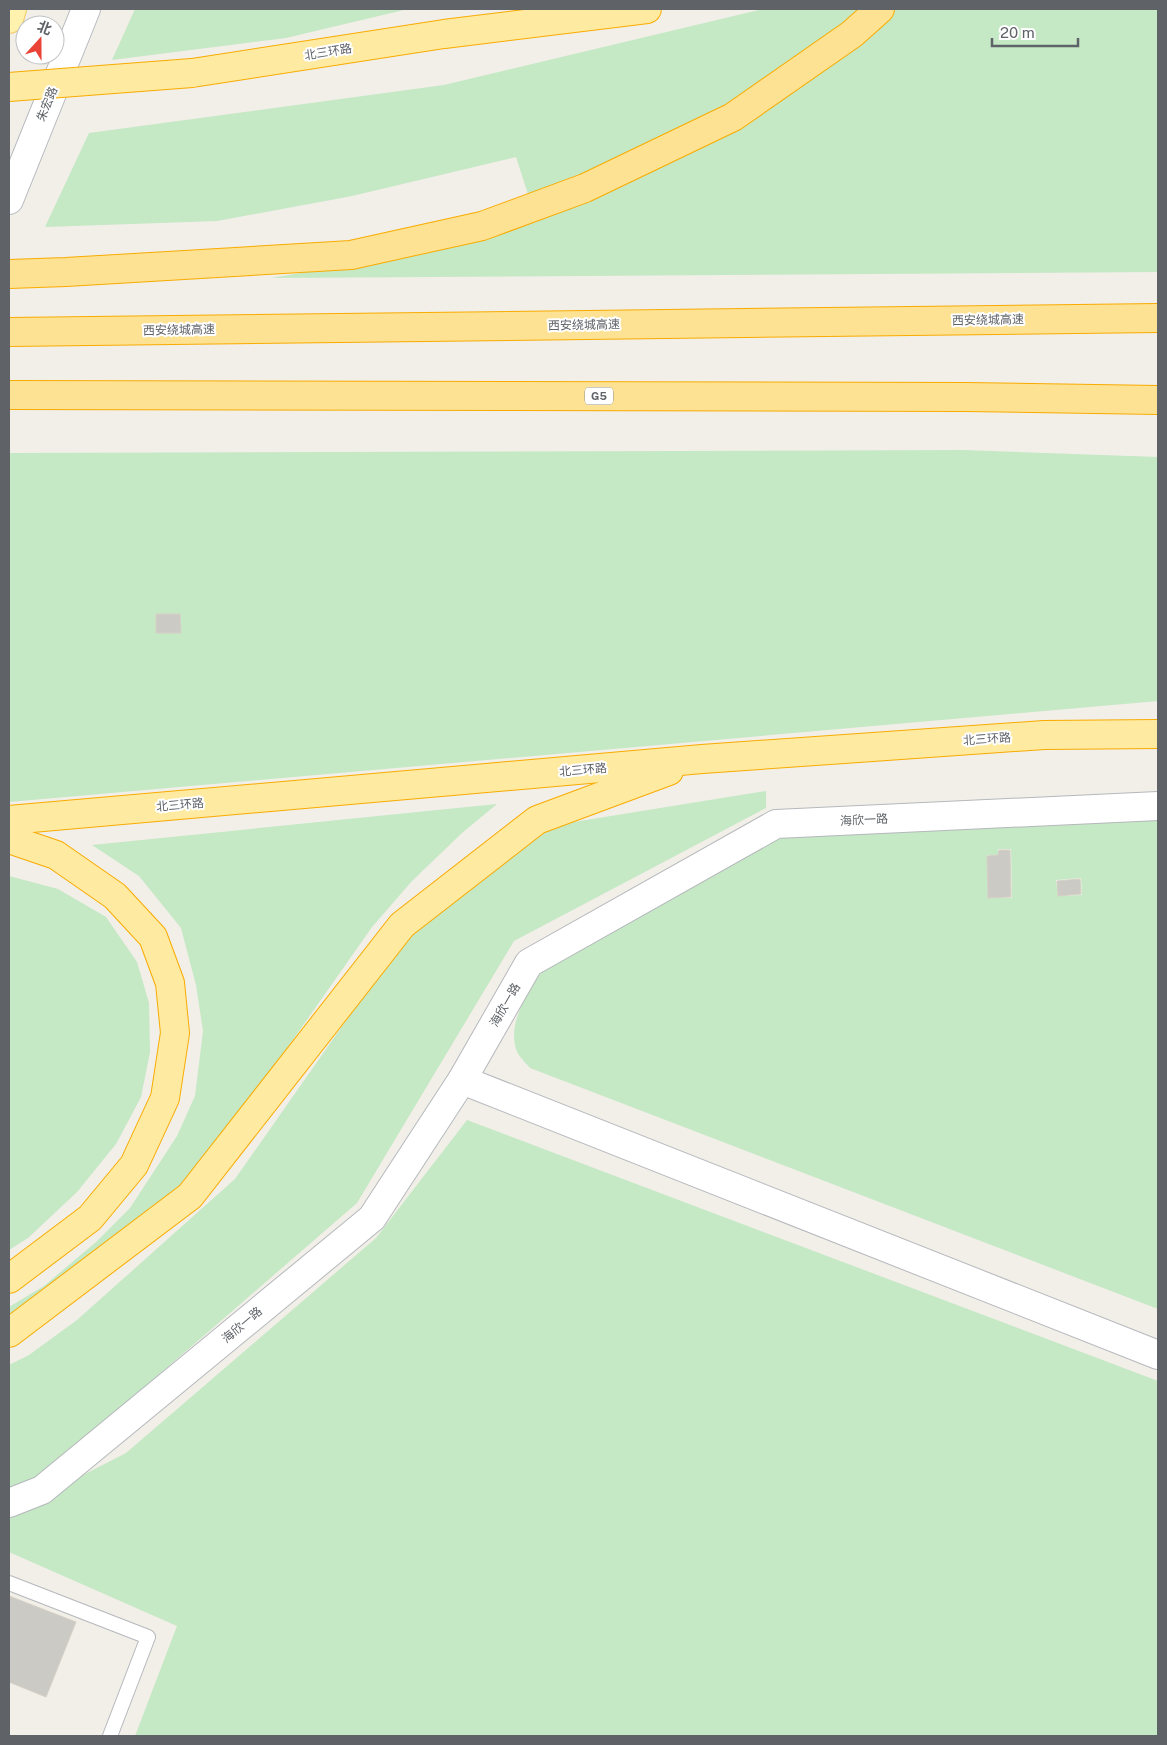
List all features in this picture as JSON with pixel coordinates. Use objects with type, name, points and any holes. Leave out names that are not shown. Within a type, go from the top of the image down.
[{"type":"highway","points":[[444,34],[475,9]]},
{"type":"highway","name":"北三环路","points":[[9,88],[192,73],[444,34],[647,9]]},
{"type":"highway","points":[[9,274],[351,255],[482,226],[586,188],[733,117],[852,34],[880,9]]},
{"type":"highway","name":"西安绕城高速","points":[[9,332],[1158,318]]},
{"type":"highway","name":"G5","points":[[9,395],[946,397],[1158,400]]},
{"type":"highway","name":"北三环路","points":[[9,820],[702,759],[1044,735],[1158,734]]},
{"type":"highway","points":[[9,1334],[190,1196],[402,925],[537,820],[702,759]]},
{"type":"highway","points":[[9,839],[64,860],[115,896],[153,937],[170,983],[175,1033],[165,1098],[134,1165],[90,1218],[9,1279]]},
{"type":"main road","points":[[9,19],[12,9]]},
{"type":"street","name":"朱宏路","points":[[9,200],[86,9]]},
{"type":"street","name":"海欣一路","points":[[9,1504],[42,1490],[372,1218],[462,1080],[529,963],[776,824],[1158,806]]},
{"type":"street","points":[[462,1080],[1158,1355]]},
{"type":"lane","points":[[9,1583],[148,1637],[110,1736]]},
{"type":"green space","points":[[135,9],[408,9],[286,38],[112,60]]},
{"type":"green space","points":[[763,9],[1158,9],[1158,272],[271,278],[435,250],[537,222],[516,157],[352,196],[217,221],[45,227],[89,133],[444,85]]},
{"type":"green space","points":[[963,450],[1158,457],[1158,701],[9,802],[9,453]]},
{"type":"green space","points":[[766,791],[766,808],[514,941],[357,1203],[37,1480],[9,1491],[9,1365],[29,1355],[77,1320],[235,1179],[413,925],[549,826]]},
{"type":"green space","points":[[497,804],[462,833],[412,881],[372,927],[238,1118],[183,1185],[9,1323],[9,1307],[44,1286],[96,1242],[130,1208],[177,1136],[195,1096],[203,1031],[196,985],[181,928],[139,876],[92,845]]},
{"type":"green space","points":[[1158,813],[1158,1309],[530,1068],[520,1057],[514,1038],[518,1016],[534,983],[547,964],[786,834]],"holes":[[[998,849],[1011,849],[1012,898],[988,898],[987,855],[998,855]],[[1081,878],[1082,895],[1058,896],[1056,880]]]},
{"type":"green space","points":[[9,876],[58,889],[106,917],[137,962],[149,1003],[150,1052],[141,1097],[116,1144],[77,1192],[28,1238],[9,1250]]},
{"type":"green space","points":[[467,1120],[1158,1381],[1158,1736],[135,1736],[177,1626],[9,1552],[9,1513],[126,1453],[376,1238]]},
{"type":"building","points":[[156,614],[180,614],[181,633],[156,633]]},
{"type":"building","points":[[999,850],[1010,850],[1011,897],[988,898],[987,856],[998,855]]},
{"type":"building","points":[[1080,879],[1081,894],[1058,896],[1057,881]]},
{"type":"building","points":[[9,1596],[76,1622],[46,1697],[9,1682]]}]
